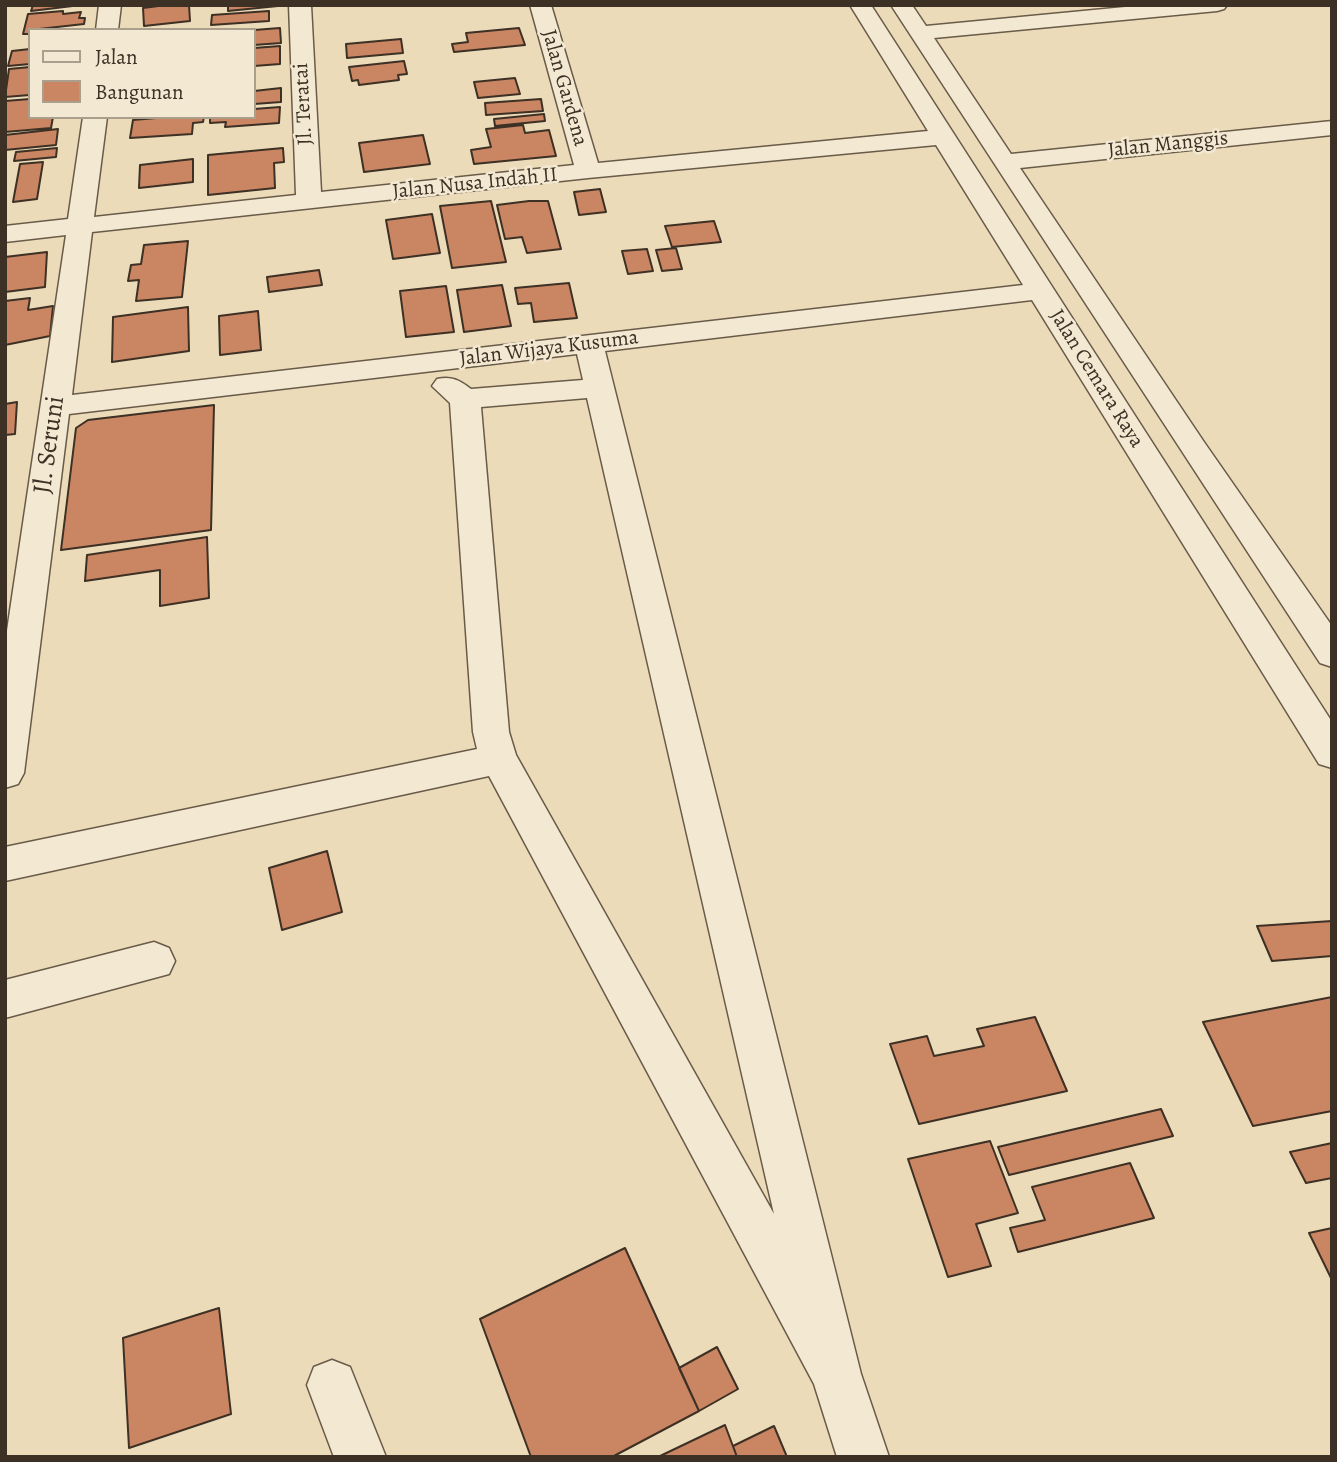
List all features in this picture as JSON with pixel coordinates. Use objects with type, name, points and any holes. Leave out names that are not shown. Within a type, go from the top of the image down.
[{"type":"street","points":[[107,28],[110,5]]},
{"type":"street","name":"Jl. Teratai","points":[[300,5],[309,202]]},
{"type":"street","name":"Jalan Gardena","points":[[540,5],[589,171]]},
{"type":"street","name":"Jalan Cemara Raya","points":[[860,5],[1332,753]]},
{"type":"street","name":"Jalan Cemara Raya","points":[[901,5],[1193,449],[1332,654]]},
{"type":"street","points":[[919,33],[1217,5]]},
{"type":"street","name":"Jl. Seruni","points":[[5,773],[94,119]]},
{"type":"street","name":"Jalan Manggis","points":[[1004,162],[1332,128]]},
{"type":"street","name":"Jalan Nusa Indah II","points":[[5,234],[589,171],[944,137]]},
{"type":"street","name":"Jalan Wijaya Kusuma","points":[[56,406],[1041,291]]},
{"type":"street","points":[[590,344],[836,1374],[863,1457]]},
{"type":"street","points":[[413,365],[465,399],[600,388]]},
{"type":"street","points":[[465,399],[491,732],[498,758],[836,1374]]},
{"type":"street","points":[[1144,454],[1193,449]]},
{"type":"street","points":[[5,864],[481,764],[498,758]]},
{"type":"street","points":[[5,999],[154,961]]},
{"type":"street","points":[[332,1385],[360,1457]]},
{"type":"building","points":[[33,5],[81,5],[31,11]]},
{"type":"building","points":[[189,5],[190,21],[144,26],[143,8]]},
{"type":"building","points":[[228,5],[278,5],[278,6],[228,11]]},
{"type":"building","points":[[269,11],[269,21],[211,25],[212,15]]},
{"type":"building","points":[[81,12],[79,18],[85,18],[84,24],[28,28],[28,34],[23,34],[28,14]]},
{"type":"building","points":[[280,28],[281,43],[256,45],[256,30]]},
{"type":"building","points":[[519,28],[525,45],[454,52],[452,44],[468,42],[466,33]]},
{"type":"building","points":[[401,39],[403,53],[347,58],[346,44]]},
{"type":"building","points":[[280,46],[280,64],[256,66],[256,48]]},
{"type":"building","points":[[28,49],[28,64],[8,66],[12,51]]},
{"type":"building","points":[[404,61],[407,74],[398,75],[399,80],[359,85],[358,80],[352,81],[349,67]]},
{"type":"building","points":[[28,67],[28,95],[5,97],[9,69]]},
{"type":"building","points":[[515,78],[520,94],[478,98],[474,82]]},
{"type":"building","points":[[281,88],[281,102],[256,104],[256,91]]},
{"type":"building","points":[[28,99],[28,119],[53,119],[51,128],[5,132],[5,101]]},
{"type":"building","points":[[541,99],[543,111],[486,115],[485,103]]},
{"type":"building","points":[[280,107],[279,123],[225,127],[226,122],[210,123],[210,119],[256,119],[256,109]]},
{"type":"building","points":[[544,114],[545,121],[495,126],[494,119]]},
{"type":"building","points":[[204,119],[203,122],[193,123],[192,134],[130,138],[133,120]]},
{"type":"building","points":[[523,125],[525,133],[549,130],[556,156],[474,164],[471,150],[491,147],[486,129]]},
{"type":"building","points":[[58,129],[56,145],[5,150],[5,135]]},
{"type":"building","points":[[423,135],[430,164],[364,172],[359,143]]},
{"type":"building","points":[[57,148],[56,157],[14,161],[16,152]]},
{"type":"building","points":[[283,148],[284,162],[274,163],[275,188],[208,195],[208,155]]},
{"type":"building","points":[[193,159],[193,182],[139,188],[140,165]]},
{"type":"building","points":[[43,162],[37,199],[13,202],[20,164]]},
{"type":"building","points":[[600,189],[606,212],[579,215],[574,192]]},
{"type":"building","points":[[491,201],[506,262],[452,268],[440,206]]},
{"type":"building","points":[[548,201],[561,249],[527,253],[522,237],[505,239],[497,205]]},
{"type":"building","points":[[432,214],[440,253],[393,259],[386,220]]},
{"type":"building","points":[[714,221],[721,242],[672,247],[665,226]]},
{"type":"building","points":[[188,241],[182,297],[136,301],[139,280],[128,281],[131,265],[141,264],[144,245]]},
{"type":"building","points":[[676,248],[682,269],[662,271],[656,250]]},
{"type":"building","points":[[647,249],[653,271],[628,274],[622,251]]},
{"type":"building","points":[[47,252],[45,287],[5,292],[5,257]]},
{"type":"building","points":[[319,270],[322,285],[269,292],[267,277]]},
{"type":"building","points":[[569,283],[577,318],[534,322],[531,303],[518,304],[515,288]]},
{"type":"building","points":[[502,285],[511,326],[464,332],[457,290]]},
{"type":"building","points":[[446,286],[454,332],[406,337],[400,291]]},
{"type":"building","points":[[30,298],[28,310],[53,306],[50,336],[5,345],[5,301]]},
{"type":"building","points":[[188,307],[189,351],[112,362],[113,317]]},
{"type":"building","points":[[258,311],[261,350],[220,355],[219,316]]},
{"type":"building","points":[[17,402],[15,434],[5,435],[5,404]]},
{"type":"building","points":[[214,405],[211,530],[61,550],[76,428],[88,420]]},
{"type":"building","points":[[207,537],[209,598],[160,606],[160,570],[85,581],[87,555]]},
{"type":"building","points":[[327,851],[342,912],[282,930],[269,868]]},
{"type":"building","points":[[1332,921],[1332,956],[1272,961],[1257,926]]},
{"type":"building","points":[[1332,997],[1332,1111],[1253,1126],[1203,1022]]},
{"type":"building","points":[[1035,1017],[1067,1091],[919,1124],[890,1044],[927,1036],[934,1056],[984,1046],[977,1029]]},
{"type":"building","points":[[1161,1109],[1173,1136],[1009,1175],[998,1147]]},
{"type":"building","points":[[990,1141],[1018,1213],[976,1224],[991,1266],[948,1277],[908,1159]]},
{"type":"building","points":[[1332,1143],[1332,1178],[1306,1183],[1290,1152]]},
{"type":"building","points":[[1130,1163],[1154,1218],[1018,1252],[1010,1228],[1045,1220],[1032,1187]]},
{"type":"building","points":[[1332,1228],[1332,1280],[1309,1233]]},
{"type":"building","points":[[625,1248],[699,1411],[612,1457],[531,1457],[480,1319]]},
{"type":"building","points":[[219,1308],[231,1414],[129,1448],[123,1338]]},
{"type":"building","points":[[717,1347],[738,1389],[699,1411],[679,1368]]},
{"type":"building","points":[[725,1425],[737,1457],[658,1457]]},
{"type":"building","points":[[774,1426],[787,1457],[737,1457],[733,1446]]}]
